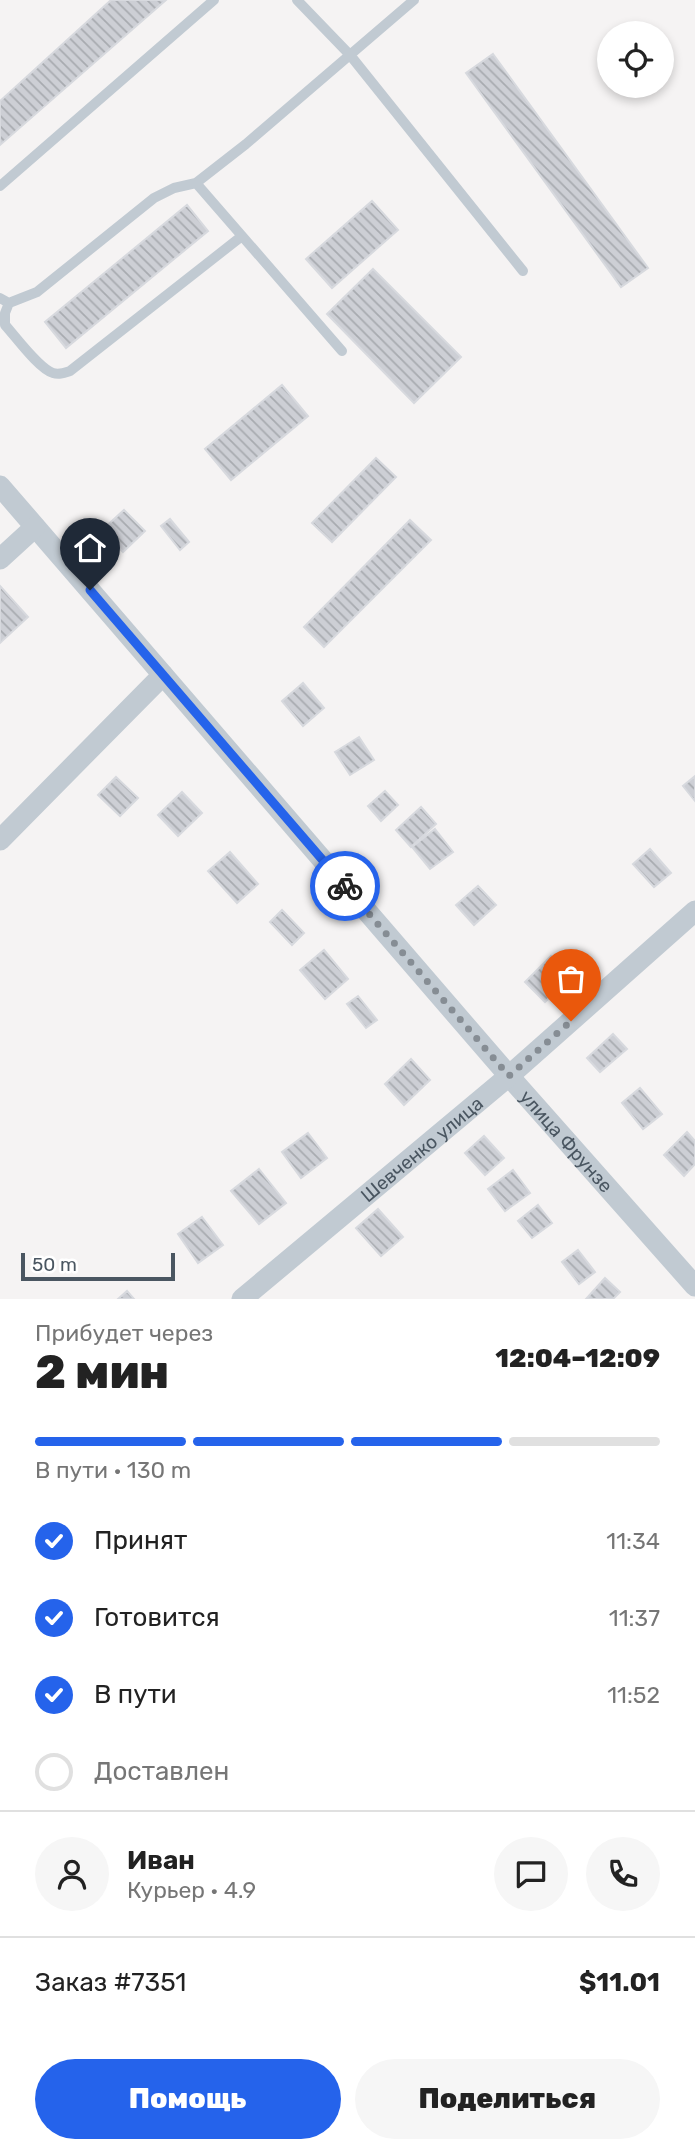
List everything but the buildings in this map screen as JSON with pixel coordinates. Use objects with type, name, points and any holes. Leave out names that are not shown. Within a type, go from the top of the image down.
[{"type":"street","name":"улица Фрунзе","points":[[0,486],[509,1076],[695,1286]]},
{"type":"street","points":[[0,559],[36,527]]},
{"type":"street","points":[[0,840],[163,675]]},
{"type":"street","name":"Шевченко улица","points":[[242,1299],[509,1076],[695,911]]},
{"type":"lane","points":[[0,186],[214,0]]},
{"type":"lane","points":[[297,0],[350,55],[523,271]]},
{"type":"lane","points":[[242,236],[70,372],[54,374],[45,370],[5,325],[5,300],[37,292],[154,198],[174,188],[195,183],[246,144],[414,0]]},
{"type":"lane","points":[[195,183],[342,351]]},
{"type":"way so far","points":[[345,886],[509,1076],[571,1021]]},
{"type":"route","points":[[90,590],[345,886]]}]
